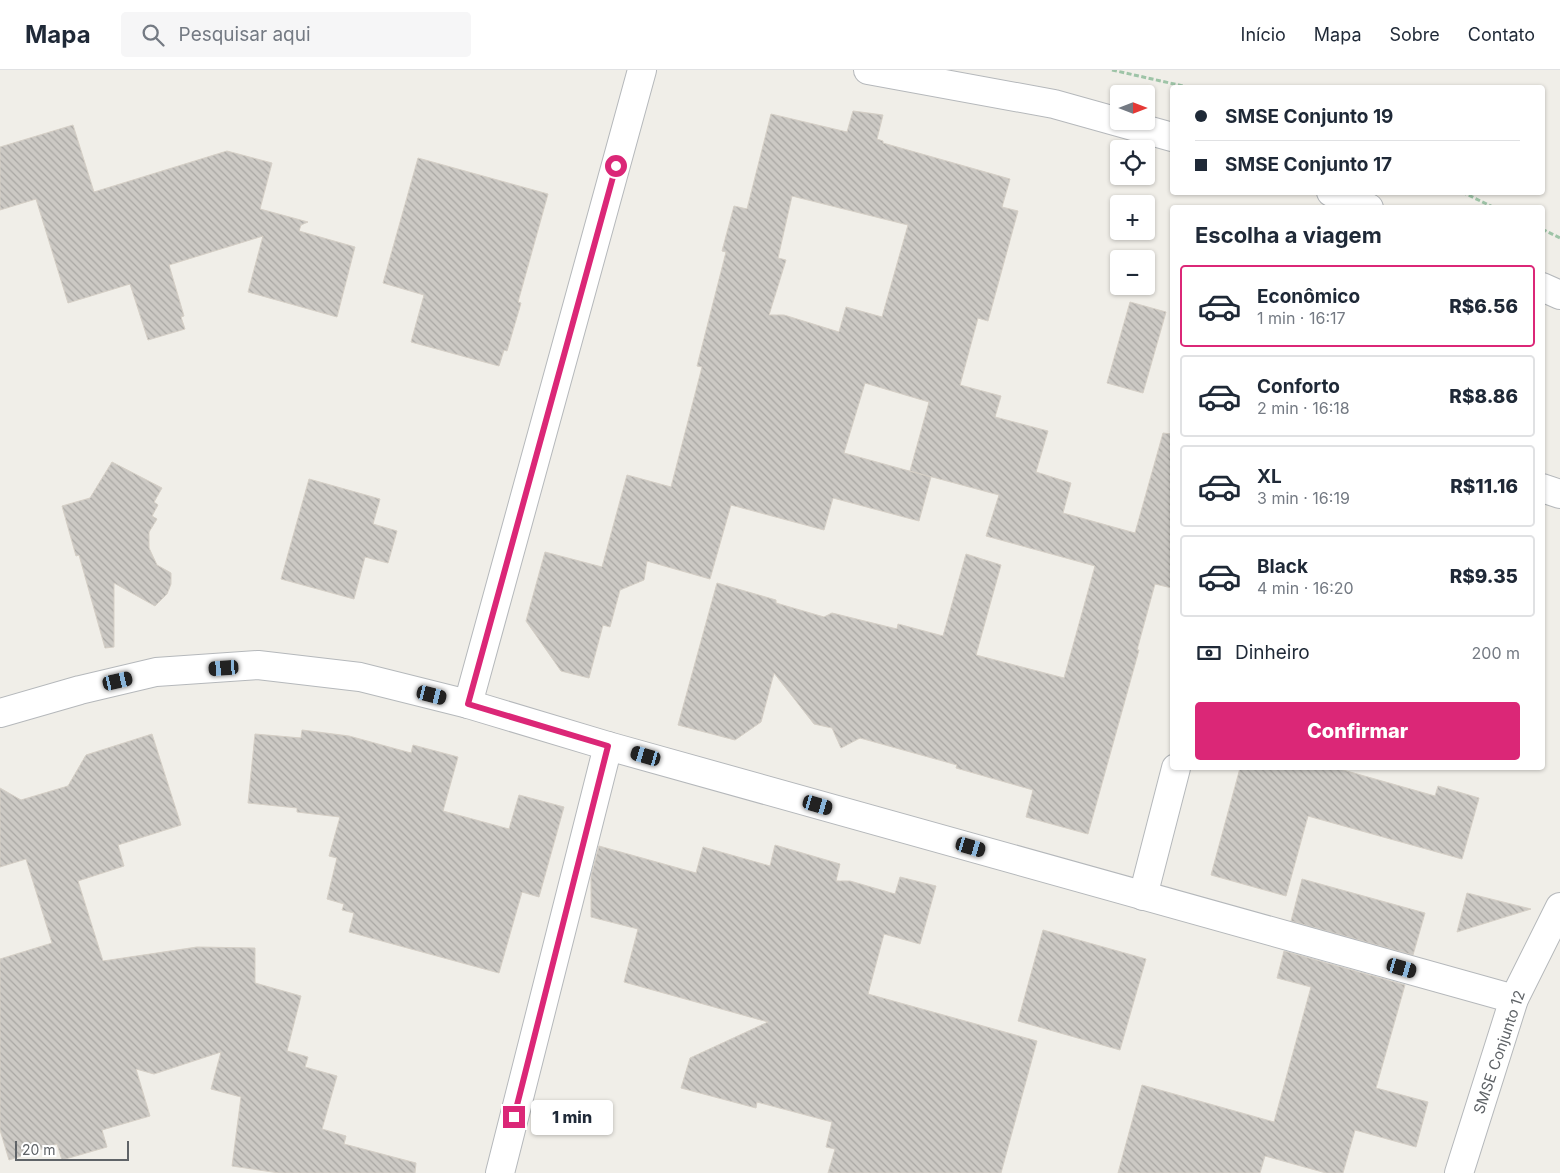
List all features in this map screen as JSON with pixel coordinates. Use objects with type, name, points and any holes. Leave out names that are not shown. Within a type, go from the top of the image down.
[{"type":"street","points":[[468,704],[642,70]]},
{"type":"street","points":[[868,70],[1054,104],[1170,136]]},
{"type":"street","points":[[1339,195],[1362,205]]},
{"type":"street","points":[[1545,288],[1560,295]]},
{"type":"street","points":[[1545,489],[1560,494]]},
{"type":"street","points":[[0,713],[80,690],[156,672],[258,665],[360,677],[468,704],[608,746],[1514,1000]]},
{"type":"street","points":[[500,1173],[608,746]]},
{"type":"street","points":[[1143,896],[1175,770]]},
{"type":"street","name":"SMSE Conjunto 12","points":[[1459,1173],[1514,1000],[1560,907]]},
{"type":"path","points":[[1112,70],[1179,85]]},
{"type":"path","points":[[1468,195],[1489,205]]},
{"type":"path","points":[[1545,231],[1560,238]]},
{"type":"building","points":[[853,111],[883,115],[877,139],[883,141],[883,143],[1010,179],[1002,207],[1018,211],[988,321],[978,318],[960,385],[1001,396],[995,417],[1048,431],[1036,472],[1071,483],[1063,513],[1135,533],[1163,433],[1170,434],[1170,588],[1155,584],[1137,650],[1139,650],[1088,834],[1026,817],[1033,790],[956,768],[957,765],[860,738],[841,748],[832,728],[814,724],[774,673],[761,722],[735,740],[678,725],[717,583],[776,600],[776,603],[824,617],[832,613],[897,629],[898,624],[943,636],[966,554],[1001,565],[976,655],[1064,678],[1095,566],[986,536],[999,495],[910,471],[929,402],[865,383],[844,453],[931,477],[919,521],[833,498],[824,530],[731,505],[710,579],[647,561],[644,580],[620,590],[610,627],[603,625],[589,678],[561,671],[526,621],[545,552],[602,567],[627,475],[671,487],[702,367],[697,366],[726,252],[722,251],[734,206],[747,209],[771,114],[847,132]],"holes":[[[792,196],[908,225],[882,317],[846,307],[839,332],[784,315],[769,315],[786,260],[778,258]]]},
{"type":"building","points":[[73,125],[94,192],[227,151],[272,163],[260,209],[308,222],[301,225],[299,231],[355,247],[337,317],[248,292],[263,236],[169,265],[184,316],[181,317],[185,329],[148,340],[130,284],[68,303],[36,199],[0,210],[0,147]]},
{"type":"building","points":[[418,158],[548,194],[518,302],[521,303],[507,351],[504,350],[499,366],[411,342],[424,295],[383,283]]},
{"type":"building","points":[[1130,302],[1166,312],[1143,393],[1107,383]]},
{"type":"building","points":[[112,462],[162,488],[154,502],[158,505],[152,516],[157,519],[149,532],[149,548],[157,565],[171,573],[171,584],[167,594],[155,606],[114,583],[114,647],[105,648],[79,555],[76,556],[62,506],[90,498]]},
{"type":"building","points":[[309,479],[380,499],[373,524],[397,531],[388,563],[365,557],[354,599],[281,579]]},
{"type":"building","points":[[302,730],[349,736],[411,753],[413,745],[458,757],[443,811],[509,829],[519,795],[564,807],[539,897],[522,892],[499,973],[349,932],[354,913],[342,910],[344,904],[327,899],[337,858],[329,856],[340,817],[297,812],[297,808],[248,803],[255,734],[301,738]]},
{"type":"building","points":[[152,734],[181,825],[118,845],[124,866],[78,881],[103,961],[197,947],[255,948],[255,983],[301,996],[287,1051],[308,1057],[305,1067],[337,1076],[322,1129],[346,1136],[344,1144],[416,1163],[415,1173],[279,1173],[232,1166],[241,1097],[211,1089],[221,1052],[154,1074],[136,1069],[150,1116],[102,1130],[107,1147],[62,1160],[57,1144],[9,1160],[0,1130],[0,959],[52,943],[26,859],[0,867],[0,788],[21,800],[68,786],[86,755]]},
{"type":"building","points":[[1239,770],[1343,770],[1435,796],[1438,786],[1479,798],[1462,859],[1308,816],[1286,896],[1211,875]]},
{"type":"building","points":[[775,845],[840,864],[836,881],[850,881],[895,894],[900,877],[936,886],[920,944],[884,934],[868,994],[1037,1041],[1001,1173],[828,1173],[835,1149],[826,1147],[832,1122],[757,1102],[756,1108],[681,1088],[690,1058],[768,1022],[624,982],[638,929],[591,917],[591,876],[599,846],[696,873],[703,847],[770,866]]},
{"type":"building","points":[[1302,879],[1425,913],[1413,955],[1291,921]]},
{"type":"building","points":[[1467,893],[1531,909],[1457,932]]},
{"type":"building","points":[[1043,930],[1146,959],[1120,1050],[1018,1021]]},
{"type":"building","points":[[1284,951],[1405,985],[1376,1088],[1428,1102],[1416,1147],[1355,1130],[1343,1173],[1326,1173],[1265,1156],[1260,1173],[1118,1173],[1142,1085],[1274,1122],[1311,987],[1277,978]]},
{"type":"route","points":[[514,1117],[608,746],[468,704],[616,166]]}]
